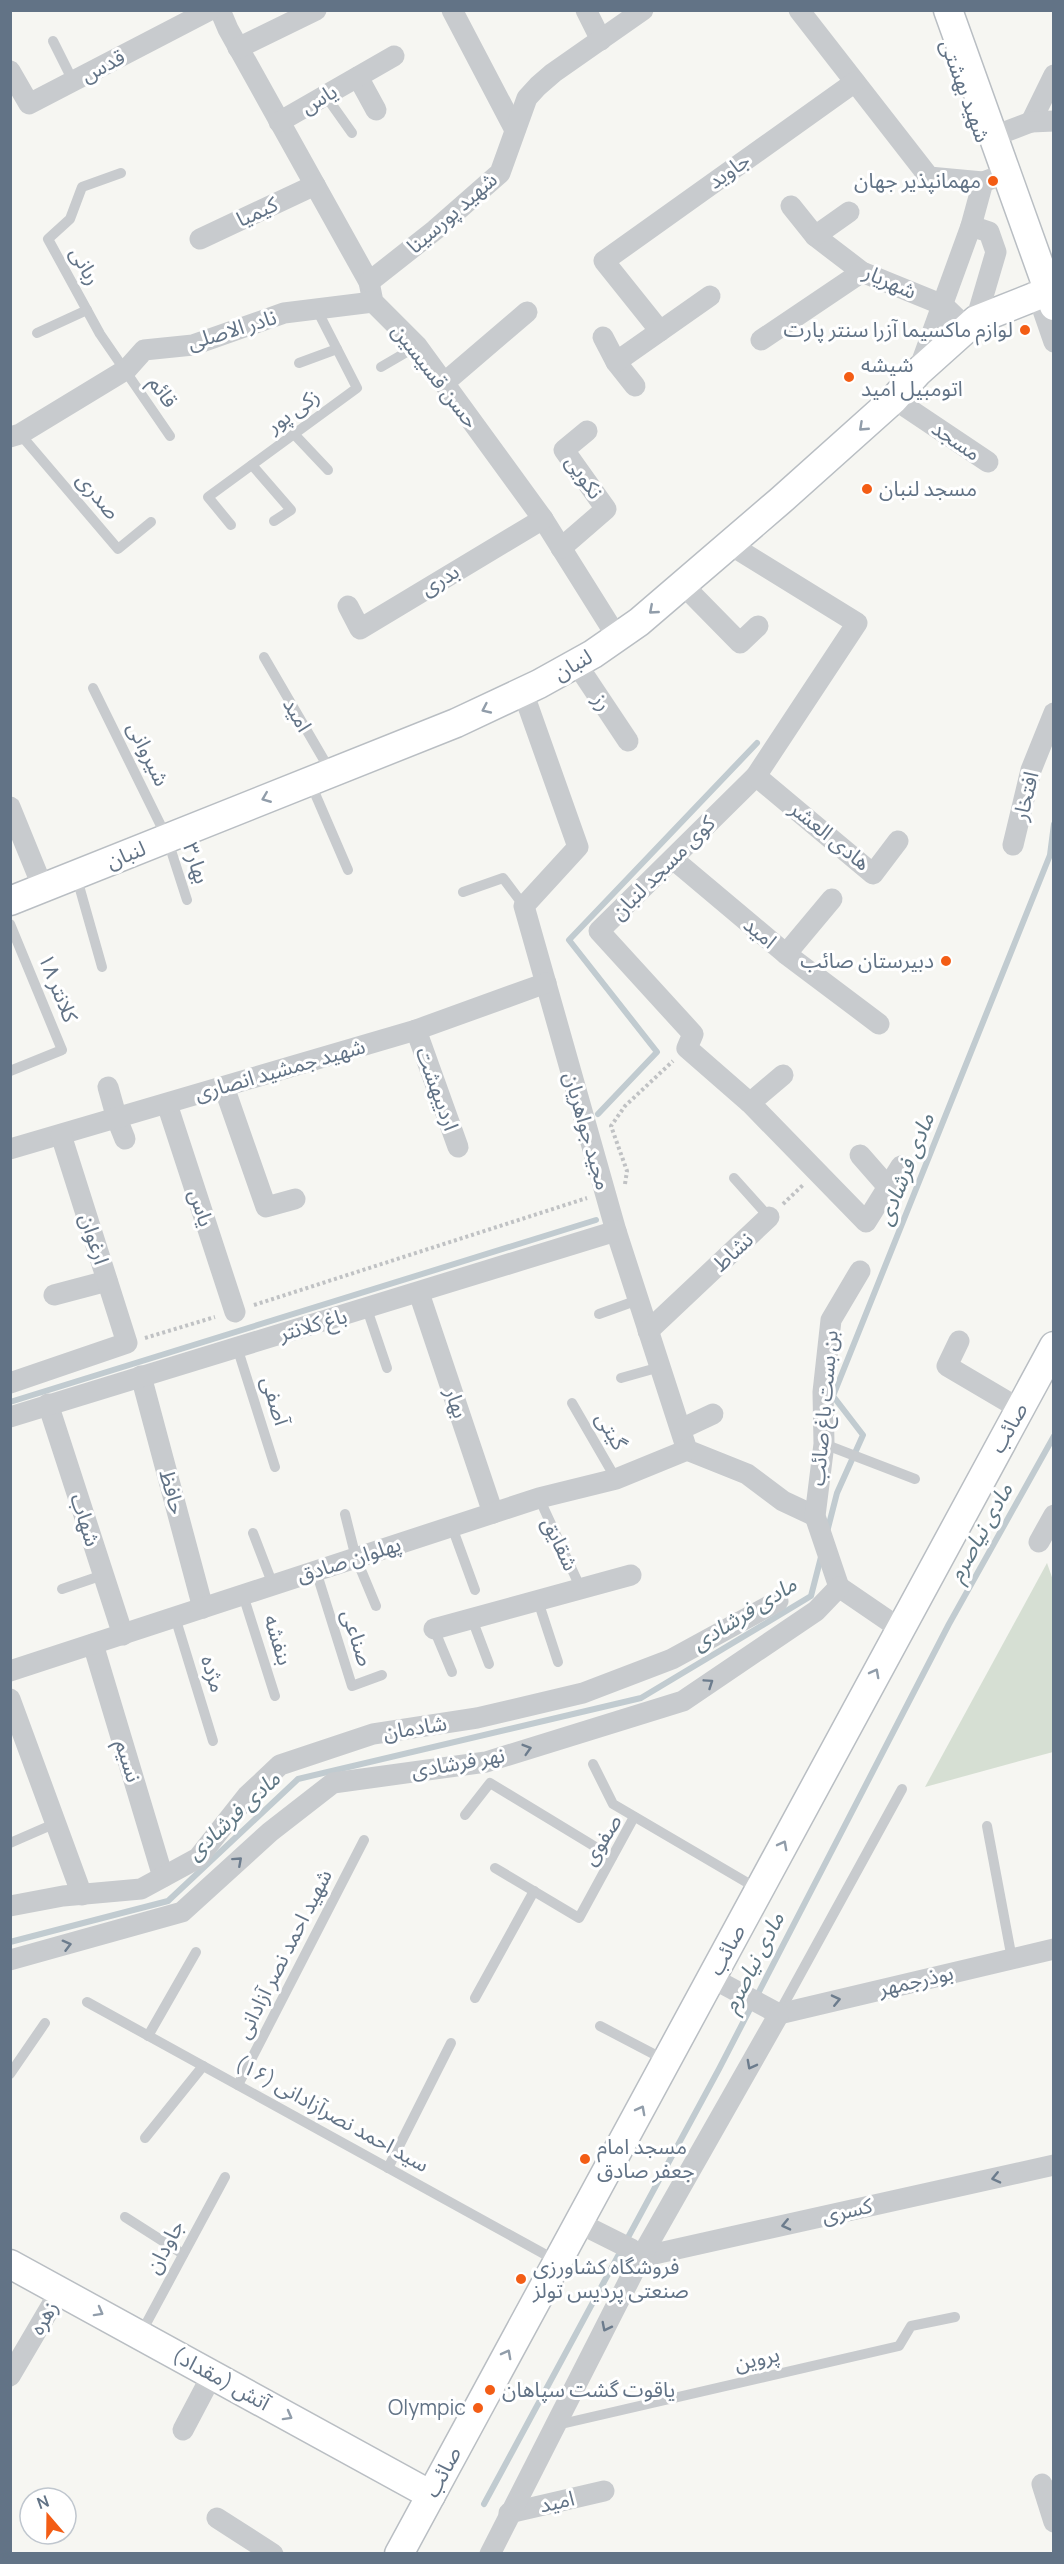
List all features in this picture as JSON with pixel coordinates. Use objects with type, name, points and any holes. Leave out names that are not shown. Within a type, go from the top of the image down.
[{"type":"main road","name":"شهید بهشتی","points":[[948,10],[994,136],[995,178],[1047,297]]},
{"type":"main road","name":"لنبان","points":[[10,901],[456,723],[523,692],[576,663],[639,622],[683,585],[894,399],[918,372],[971,324],[1047,297]]},
{"type":"main road","name":"صائب","points":[[399,2553],[1053,1346]]},
{"type":"main road","name":"آتش (مقداد)","points":[[10,2264],[431,2495]]},
{"type":"street","name":"قدس","points":[[10,71],[29,104],[210,10]]},
{"type":"street","name":"حسن قسیسین","points":[[220,10],[238,48],[315,185],[371,292],[417,346],[543,519],[617,637]]},
{"type":"street","points":[[238,48],[316,10]]},
{"type":"street","points":[[452,10],[515,130]]},
{"type":"street","points":[[586,10],[601,40]]},
{"type":"street","name":"شهید پورسینا","points":[[371,292],[435,230],[500,173],[527,98],[538,86],[644,10]]},
{"type":"street","points":[[799,10],[929,177],[995,178],[971,226],[918,372]]},
{"type":"street","name":"شهید بهشتی","points":[[935,10],[995,178]]},
{"type":"street","name":"یاس","points":[[279,122],[394,56]]},
{"type":"street","points":[[1031,122],[1053,75]]},
{"type":"street","name":"یاس","points":[[358,77],[376,110]]},
{"type":"street","name":"جاوید","points":[[660,331],[604,261],[855,82]]},
{"type":"street","points":[[994,136],[1031,122],[1053,121]]},
{"type":"street","name":"کیمیا","points":[[200,239],[315,185]]},
{"type":"street","name":"شهریار","points":[[791,206],[815,236],[862,272],[943,305],[971,324]]},
{"type":"street","points":[[815,236],[849,212]]},
{"type":"street","points":[[971,226],[988,232],[996,252],[971,324]]},
{"type":"street","points":[[761,340],[862,272]]},
{"type":"street","name":"نادر الاصلی","points":[[15,435],[124,371],[144,350],[193,345],[284,313],[316,308],[371,292]]},
{"type":"street","points":[[616,362],[710,296]]},
{"type":"street","name":"شهید بهشتی","points":[[1047,297],[1053,342]]},
{"type":"street","points":[[444,383],[527,312]]},
{"type":"street","points":[[603,337],[616,362],[635,386]]},
{"type":"street","name":"مسجد","points":[[894,399],[988,462]]},
{"type":"street","name":"نکویی","points":[[561,548],[606,509],[564,450],[587,431]]},
{"type":"street","name":"بدری","points":[[348,606],[360,629],[543,519]]},
{"type":"street","name":"کوی مسجد لنبان","points":[[687,1048],[693,1034],[599,932],[756,776],[856,623],[729,544]]},
{"type":"street","points":[[683,585],[740,643],[758,626]]},
{"type":"street","name":"رز","points":[[576,663],[628,741]]},
{"type":"street","points":[[523,692],[578,847],[524,906]]},
{"type":"street","name":"افتخار","points":[[1013,845],[1031,770],[1053,713]]},
{"type":"street","name":"هادی العشر","points":[[756,776],[873,874],[898,841]]},
{"type":"street","points":[[10,807],[44,888]]},
{"type":"street","name":"امید","points":[[673,859],[786,954],[879,1024]]},
{"type":"street","points":[[786,954],[832,899]]},
{"type":"street","name":"مجید جواهریان","points":[[524,906],[546,983],[614,1192],[616,1231],[687,1450]]},
{"type":"street","name":"شهید جمشید انصاری","points":[[10,1149],[416,1030],[546,983]]},
{"type":"street","name":"اردیبهشت","points":[[416,1030],[458,1147]]},
{"type":"street","points":[[687,1048],[750,1103],[866,1222],[901,1166]]},
{"type":"street","points":[[750,1103],[783,1075]]},
{"type":"street","points":[[108,1087],[125,1138]]},
{"type":"street","points":[[224,1087],[266,1207],[294,1199]]},
{"type":"street","name":"یاس","points":[[167,1104],[235,1312]]},
{"type":"street","name":"ارغوان","points":[[61,1135],[127,1343]]},
{"type":"street","points":[[860,1155],[888,1187]]},
{"type":"street","name":"نشاط","points":[[648,1331],[769,1217]]},
{"type":"street","name":"باغ کلانتر","points":[[10,1417],[616,1231]]},
{"type":"street","name":"بن بست باغ صائب","points":[[815,1516],[824,1444],[823,1392],[831,1320],[860,1271]]},
{"type":"street","points":[[54,1294],[107,1281]]},
{"type":"street","name":"بهار","points":[[419,1293],[493,1513]]},
{"type":"street","points":[[959,1341],[947,1366],[1020,1409]]},
{"type":"street","points":[[10,1383],[127,1343]]},
{"type":"street","name":"حافظ","points":[[141,1376],[203,1608]]},
{"type":"street","name":"شهاب","points":[[48,1404],[123,1635]]},
{"type":"street","points":[[681,1428],[713,1414]]},
{"type":"street","points":[[687,1450],[747,1474],[783,1501],[815,1516],[839,1587],[899,1628]]},
{"type":"street","name":"پهلوان صادق","points":[[10,1671],[539,1498],[616,1479],[687,1450]]},
{"type":"street","points":[[1039,1542],[1053,1515]]},
{"type":"street","name":"شقایق","points":[[434,1629],[631,1575]]},
{"type":"street","name":"نهر فرشادی","points":[[10,1960],[182,1912],[270,1832],[333,1783],[486,1762],[683,1701],[816,1611],[839,1587]]},
{"type":"street","name":"شادمان","points":[[10,1906],[141,1889],[198,1858],[247,1796],[280,1765],[373,1734],[477,1718],[583,1693],[672,1659],[778,1601]]},
{"type":"street","name":"نسیم","points":[[93,1644],[163,1877]]},
{"type":"street","points":[[10,1699],[82,1895]]},
{"type":"street","name":"بوذرجمهر","points":[[779,2014],[1053,1949]]},
{"type":"street","points":[[489,2553],[556,2425],[629,2249],[779,2014],[712,1978]]},
{"type":"street","name":"کسری","points":[[629,2249],[1053,2165]]},
{"type":"street","points":[[579,2223],[629,2249]]},
{"type":"street","name":"زهره","points":[[10,2376],[60,2291]]},
{"type":"street","points":[[183,2430],[212,2375]]},
{"type":"street","points":[[1042,2484],[1053,2522]]},
{"type":"street","name":"امید","points":[[509,2513],[604,2491]]},
{"type":"street","points":[[217,2518],[273,2553]]},
{"type":"lane","points":[[54,41],[73,81]]},
{"type":"lane","points":[[325,95],[351,133]]},
{"type":"lane","name":"ربانی","points":[[121,172],[82,187],[70,219],[48,239],[124,371]]},
{"type":"lane","name":"زکی پور","points":[[231,525],[208,497],[357,388],[316,308]]},
{"type":"lane","points":[[37,333],[87,310]]},
{"type":"lane","points":[[381,367],[417,346]]},
{"type":"lane","points":[[299,363],[337,349]]},
{"type":"lane","name":"قائم","points":[[124,371],[170,436]]},
{"type":"lane","points":[[294,434],[328,470]]},
{"type":"lane","name":"صدری","points":[[15,435],[118,549],[151,522]]},
{"type":"lane","points":[[252,465],[291,510],[274,521]]},
{"type":"lane","name":"امید","points":[[264,657],[320,777],[348,870]]},
{"type":"lane","name":"شیروانی","points":[[93,688],[167,838]]},
{"type":"lane","name":"بهار۳","points":[[167,838],[187,900]]},
{"type":"lane","points":[[76,875],[102,967]]},
{"type":"lane","points":[[463,892],[502,878],[524,906]]},
{"type":"lane","name":"کلانتر ۱۸","points":[[10,924],[62,1050],[10,1071]]},
{"type":"lane","points":[[735,1178],[769,1217]]},
{"type":"lane","points":[[599,1314],[638,1300]]},
{"type":"lane","points":[[367,1309],[387,1368]]},
{"type":"lane","name":"آصفی","points":[[237,1347],[275,1467]]},
{"type":"lane","points":[[621,1378],[660,1367]]},
{"type":"lane","name":"گیتی","points":[[572,1403],[616,1479]]},
{"type":"lane","points":[[824,1444],[915,1479]]},
{"type":"lane","name":"شقایق","points":[[539,1498],[580,1589]]},
{"type":"lane","points":[[345,1514],[356,1558],[376,1606]]},
{"type":"lane","points":[[452,1527],[475,1590]]},
{"type":"lane","points":[[253,1533],[273,1585]]},
{"type":"lane","name":"صناعی","points":[[316,1571],[352,1686],[382,1675]]},
{"type":"lane","points":[[62,1589],[103,1575]]},
{"type":"lane","name":"بنفشه","points":[[243,1595],[275,1696]]},
{"type":"lane","points":[[538,1601],[558,1662]]},
{"type":"lane","name":"مژده","points":[[175,1617],[213,1741]]},
{"type":"lane","points":[[472,1619],[489,1664]]},
{"type":"lane","name":"شقایق","points":[[434,1629],[452,1672]]},
{"type":"lane","points":[[593,1764],[613,1804],[634,1817]]},
{"type":"lane","points":[[465,1815],[490,1783],[612,1857]]},
{"type":"lane","points":[[779,2014],[902,1789]]},
{"type":"lane","name":"صفوی","points":[[495,1868],[579,1918],[634,1817],[759,1889]]},
{"type":"lane","points":[[10,1843],[56,1823]]},
{"type":"lane","points":[[987,1826],[1012,1959]]},
{"type":"lane","name":"شهید احمد نصر آزادانی","points":[[238,2085],[364,1840]]},
{"type":"lane","points":[[475,1998],[534,1892]]},
{"type":"lane","points":[[148,2036],[196,1952]]},
{"type":"lane","name":"سید احمد نصرآزادانی (۱۶)","points":[[87,2002],[557,2261]]},
{"type":"lane","points":[[10,2074],[45,2023]]},
{"type":"lane","points":[[600,2026],[667,2061]]},
{"type":"lane","points":[[388,2168],[451,2043]]},
{"type":"lane","points":[[145,2138],[203,2066]]},
{"type":"lane","name":"جاودان","points":[[140,2335],[225,2177]]},
{"type":"lane","points":[[125,2217],[183,2253]]},
{"type":"lane","name":"پروین","points":[[556,2425],[899,2346],[911,2326],[956,2317]]},
{"type":"path","points":[[127,1343],[235,1312],[614,1192],[627,1171],[611,1126],[625,1106],[687,1048]]},
{"type":"path","name":"نشاط","points":[[769,1217],[817,1172]]},
{"type":"shaded area","points":[[1047,1563],[1054,1583],[1053,1752],[925,1787]]},
{"type":"waterway","points":[[598,1114],[657,1052],[569,940],[757,743]]},
{"type":"waterway","name":"مادی فرشادی","points":[[827,1532],[837,1493],[863,1435],[833,1396],[1050,855],[1054,824]]},
{"type":"waterway","points":[[10,1402],[596,1220]]},
{"type":"waterway","name":"مادی نیاصرم","points":[[484,2504],[719,2069],[949,1624],[1054,1436]]},
{"type":"waterway","name":"مادی فرشادی","points":[[10,1942],[168,1901],[298,1779],[641,1698],[811,1596],[821,1557]]},
{"type":"place","name":"مهمانپذیر جهان","points":[[993,181]]},
{"type":"place","name":"لوازم ماکسیما آزرا سنتر پارت","points":[[1025,330]]},
{"type":"place","name":"شیشه اتومبیل امید","points":[[849,377]]},
{"type":"place","name":"مسجد لنبان","points":[[867,489]]},
{"type":"place","name":"دبیرستان صائب","points":[[946,961]]},
{"type":"place","name":"مسجد امام جعفر صادق","points":[[585,2159]]},
{"type":"place","name":"فروشگاه کشاورزی صنعتی پردیس تولز","points":[[521,2279]]},
{"type":"place","name":"یاقوت گشت سپاهان","points":[[490,2390]]},
{"type":"place","name":"Olympic","points":[[478,2408]]}]
